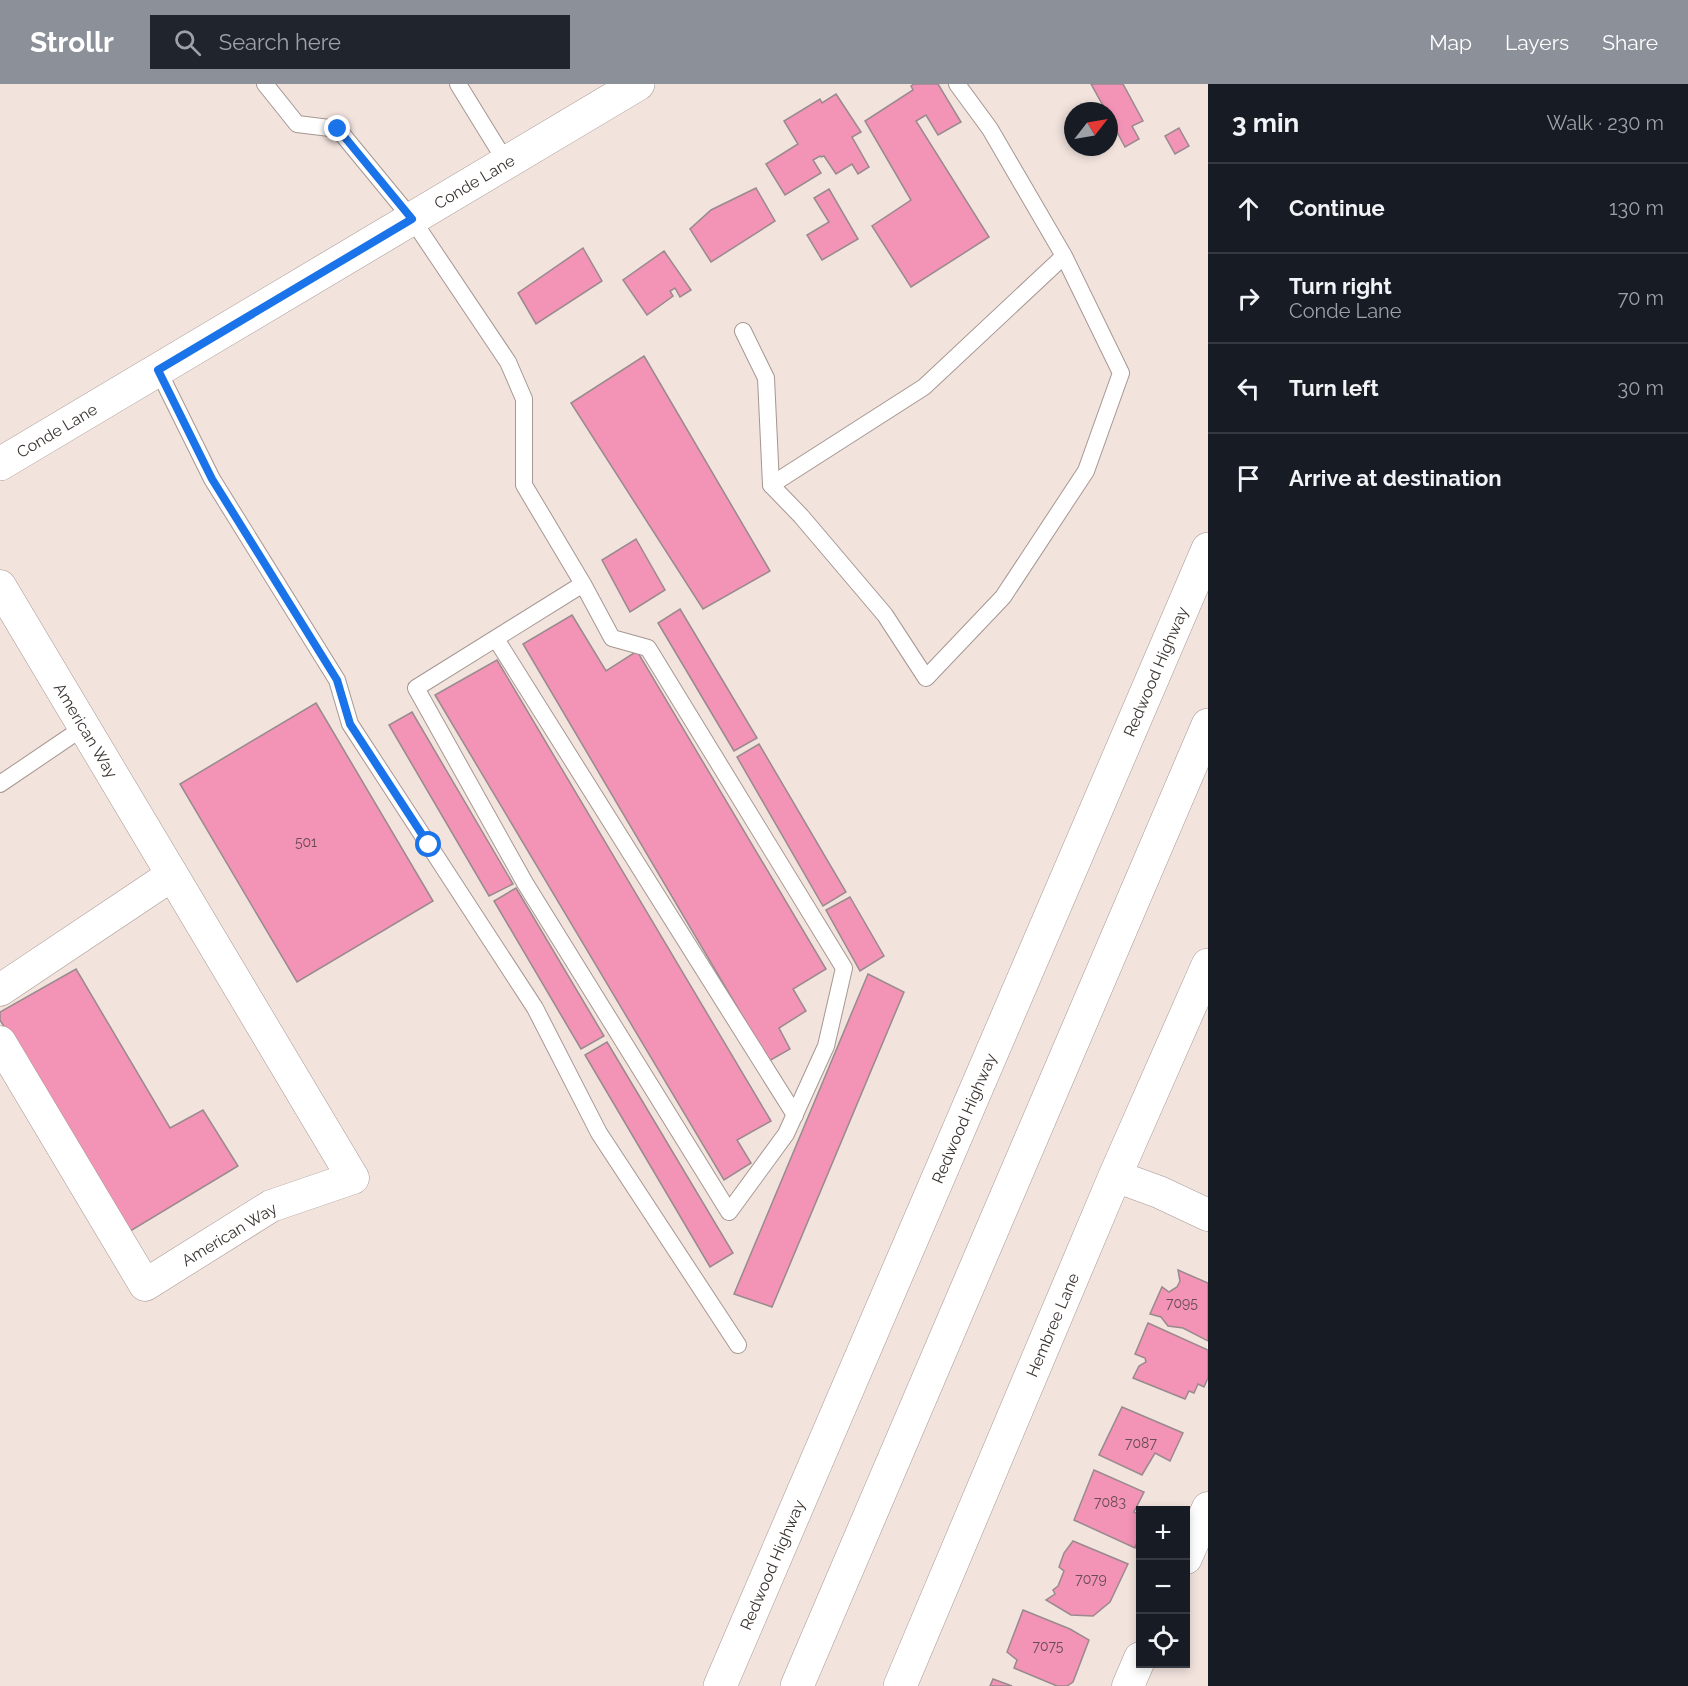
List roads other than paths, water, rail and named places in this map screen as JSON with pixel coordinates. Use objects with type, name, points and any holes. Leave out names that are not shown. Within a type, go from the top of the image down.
[{"type":"main road","name":"Conde Lane","points":[[0,464],[638,84]]},
{"type":"main road","name":"Redwood Highway","points":[[720,1686],[1208,549]]},
{"type":"main road","points":[[797,1686],[1208,726]]},
{"type":"main road","name":"Hembree Lane","points":[[900,1686],[1115,1176],[1208,965]]},
{"type":"street","name":"American Way","points":[[0,586],[353,1178],[271,1206],[145,1286],[0,1042]]},
{"type":"street","points":[[0,990],[172,875]]},
{"type":"street","points":[[1115,1176],[1159,1192],[1208,1215]]},
{"type":"street","points":[[1190,1547],[1208,1508]]},
{"type":"street","points":[[1128,1686],[1136,1667]]},
{"type":"lane","points":[[265,84],[297,124],[338,129],[412,219],[508,362],[524,399],[524,485],[583,584],[612,638],[648,648],[844,969],[826,1046],[795,1115],[786,1134],[729,1212],[525,883],[416,688],[583,584]]},
{"type":"lane","points":[[458,84],[506,162]]},
{"type":"lane","points":[[743,331],[766,378],[771,485],[801,516],[885,615],[926,678],[1003,597],[1086,471],[1121,373],[1064,256],[990,129],[957,84]]},
{"type":"lane","points":[[771,485],[924,387],[1064,256]]},
{"type":"lane","points":[[158,370],[212,479],[337,680],[350,724],[535,1008],[599,1133],[738,1345]]},
{"type":"lane","points":[[496,639],[795,1115]]},
{"type":"lane","points":[[0,784],[84,727]]}]
